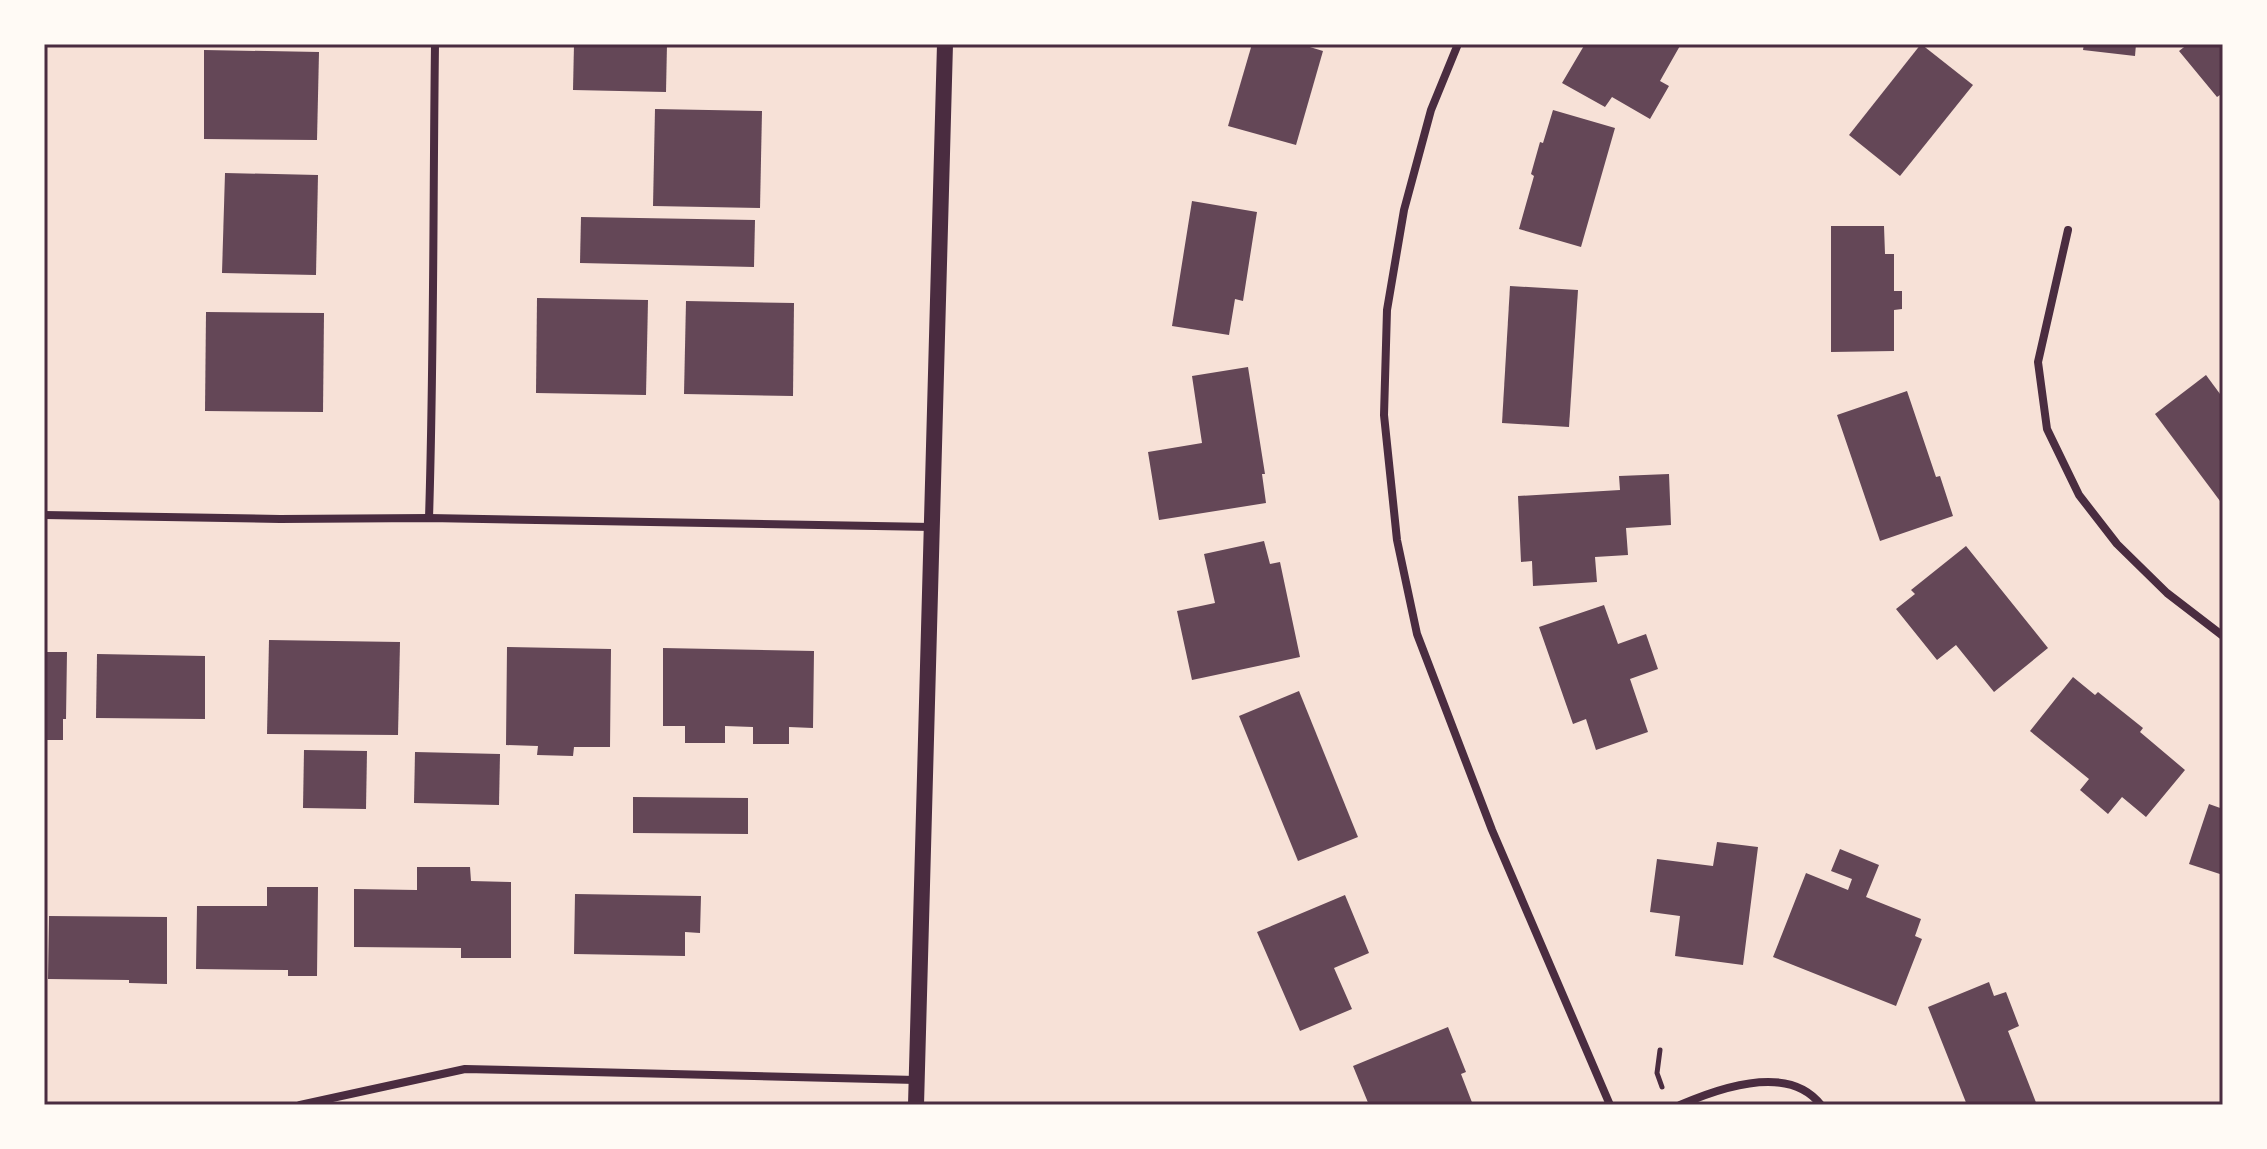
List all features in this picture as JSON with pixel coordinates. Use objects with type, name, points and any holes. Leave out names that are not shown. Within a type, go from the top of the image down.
[{"type":"main road","points":[[916,1105],[945,44]]},
{"type":"street","points":[[429,518],[435,44]]},
{"type":"street","points":[[1458,44],[1431,110],[1404,210],[1387,310],[1384,415],[1397,540],[1422,648],[1492,830],[1610,1105]]},
{"type":"street","points":[[2068,230],[2038,362],[2047,429],[2079,495],[2117,544],[2167,593],[2223,636]]},
{"type":"street","points":[[44,515],[933,527]]},
{"type":"street","points":[[300,1105],[465,1069],[917,1080]]},
{"type":"street","points":[[1680,1105],[1750,1082],[1769,1081],[1803,1091],[1816,1098],[1821,1105]]},
{"type":"path","points":[[1660,1050],[1657,1073],[1662,1085]]},
{"type":"building","points":[[574,44],[667,44],[666,92],[573,90]]},
{"type":"building","points":[[1252,44],[1300,44],[1323,51],[1296,145],[1228,126]]},
{"type":"building","points":[[1585,44],[1681,44],[1660,81],[1669,86],[1650,119],[1612,97],[1605,107],[1562,83]]},
{"type":"building","points":[[1921,44],[1973,85],[1900,176],[1849,135]]},
{"type":"building","points":[[2084,44],[2136,44],[2135,56],[2083,50]]},
{"type":"building","points":[[2188,44],[2223,44],[2223,98],[2220,95],[2217,97],[2179,51]]},
{"type":"building","points":[[204,50],[319,52],[317,140],[204,139]]},
{"type":"building","points":[[655,109],[762,111],[760,208],[653,206]]},
{"type":"building","points":[[1553,110],[1615,128],[1581,247],[1519,229],[1540,142],[1543,143]]},
{"type":"building","points":[[225,173],[318,175],[316,275],[222,273]]},
{"type":"building","points":[[1192,201],[1257,212],[1243,301],[1235,299],[1229,335],[1172,326]]},
{"type":"building","points":[[581,217],[755,220],[754,267],[580,263]]},
{"type":"building","points":[[1831,226],[1884,226],[1885,254],[1894,254],[1894,291],[1902,291],[1902,309],[1894,310],[1894,351],[1831,352]]},
{"type":"building","points":[[1510,286],[1578,290],[1569,427],[1502,423]]},
{"type":"building","points":[[537,298],[648,300],[646,395],[536,393]]},
{"type":"building","points":[[686,301],[794,303],[793,396],[684,394]]},
{"type":"building","points":[[206,312],[324,313],[323,412],[205,411]]},
{"type":"building","points":[[1248,367],[1265,474],[1262,474],[1266,503],[1159,520],[1148,452],[1202,443],[1192,376]]},
{"type":"building","points":[[2206,375],[2223,398],[2223,505],[2155,414]]},
{"type":"building","points":[[1907,391],[1936,477],[1940,476],[1953,516],[1880,541],[1837,415]]},
{"type":"building","points":[[1669,474],[1671,525],[1626,528],[1628,555],[1595,557],[1597,582],[1533,586],[1532,561],[1521,562],[1518,496],[1620,490],[1619,476]]},
{"type":"building","points":[[1264,541],[1270,564],[1280,562],[1300,657],[1192,680],[1177,611],[1215,603],[1204,554]]},
{"type":"building","points":[[1966,546],[2048,648],[1994,692],[1956,645],[1937,660],[1896,609],[1915,594],[1911,590]]},
{"type":"building","points":[[1604,605],[1618,644],[1646,634],[1658,669],[1630,679],[1648,732],[1596,750],[1586,719],[1573,724],[1539,627]]},
{"type":"building","points":[[269,640],[400,642],[398,735],[267,734]]},
{"type":"building","points":[[507,647],[611,649],[610,747],[574,747],[573,756],[537,755],[538,746],[506,745]]},
{"type":"building","points":[[663,648],[814,651],[813,728],[789,727],[789,744],[753,744],[753,727],[725,726],[725,743],[685,743],[685,726],[663,726]]},
{"type":"building","points":[[44,652],[67,652],[63,740],[44,740]]},
{"type":"building","points":[[97,654],[205,656],[205,719],[96,718]]},
{"type":"building","points":[[2073,677],[2095,695],[2098,692],[2143,728],[2140,732],[2185,770],[2146,817],[2122,797],[2108,814],[2080,790],[2089,779],[2030,731]]},
{"type":"building","points":[[1299,691],[1358,837],[1298,861],[1239,716]]},
{"type":"building","points":[[304,750],[367,751],[366,809],[303,808]]},
{"type":"building","points":[[415,752],[500,754],[499,805],[414,803]]},
{"type":"building","points":[[633,797],[748,798],[748,834],[633,833]]},
{"type":"building","points":[[2209,804],[2223,809],[2223,875],[2189,864]]},
{"type":"building","points":[[1717,842],[1758,847],[1743,965],[1675,956],[1680,916],[1650,912],[1657,859],[1713,866]]},
{"type":"building","points":[[1840,849],[1879,865],[1866,897],[1921,919],[1915,936],[1922,939],[1896,1006],[1773,957],[1806,873],[1848,890],[1852,879],[1831,871]]},
{"type":"building","points":[[417,867],[470,867],[471,881],[511,882],[511,958],[461,958],[461,948],[354,947],[354,889],[417,890]]},
{"type":"building","points":[[267,887],[318,887],[317,976],[288,976],[288,970],[196,969],[197,906],[267,906]]},
{"type":"building","points":[[575,894],[701,896],[700,933],[685,932],[685,956],[574,954]]},
{"type":"building","points":[[1345,895],[1369,953],[1334,968],[1352,1009],[1300,1031],[1257,932]]},
{"type":"building","points":[[49,916],[167,917],[167,984],[129,983],[129,980],[48,979]]},
{"type":"building","points":[[1989,982],[1994,996],[2006,992],[2019,1026],[2008,1031],[2037,1105],[1967,1105],[1928,1007]]},
{"type":"building","points":[[1448,1027],[1466,1072],[1461,1074],[1473,1105],[1369,1105],[1353,1066]]}]
